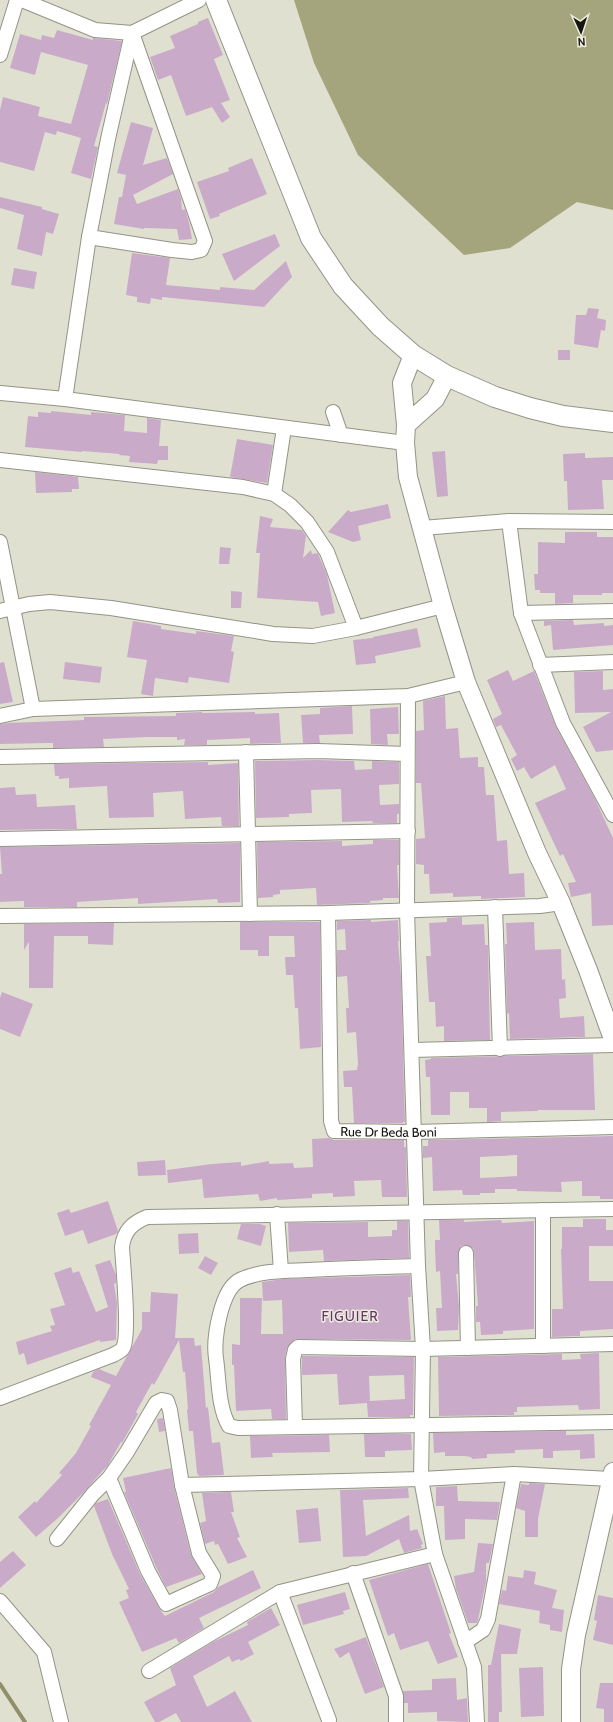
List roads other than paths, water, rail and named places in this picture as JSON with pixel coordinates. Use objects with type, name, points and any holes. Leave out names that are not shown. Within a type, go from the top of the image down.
[{"type":"main road","points":[[216,0],[311,238],[343,286],[380,326],[413,355],[447,376],[495,397],[563,416],[613,422]]},
{"type":"street","points":[[0,55],[17,0]]},
{"type":"street","points":[[22,0],[95,30],[132,33],[199,0]]},
{"type":"street","points":[[65,399],[89,237],[108,139],[132,33]]},
{"type":"street","points":[[89,237],[192,252],[201,250],[206,241],[132,33]]},
{"type":"street","points":[[413,355],[402,383],[406,425],[404,443],[408,477],[443,606],[466,682],[537,853],[561,903],[588,970],[613,1039]]},
{"type":"street","points":[[406,425],[435,399],[447,376]]},
{"type":"street","points":[[0,393],[290,425],[341,435],[404,443]]},
{"type":"street","points":[[333,412],[341,435]]},
{"type":"street","points":[[274,494],[290,425]]},
{"type":"street","points":[[0,460],[243,487],[274,494],[290,505],[307,522],[327,552],[356,628]]},
{"type":"street","points":[[422,528],[509,521],[613,522]]},
{"type":"street","points":[[509,521],[521,613],[563,723],[613,815]]},
{"type":"street","points":[[0,542],[6,610],[33,709]]},
{"type":"street","points":[[6,610],[28,604],[50,602],[111,608],[273,634],[313,636],[356,628],[443,606]]},
{"type":"street","points":[[521,613],[613,611]]},
{"type":"street","points":[[540,665],[613,662]]},
{"type":"street","points":[[0,716],[33,709],[408,696],[466,682]]},
{"type":"street","points":[[408,696],[407,911],[418,1266],[423,1349],[421,1479],[435,1554],[474,1667],[477,1722]]},
{"type":"street","points":[[0,757],[318,751],[407,754]]},
{"type":"street","points":[[246,752],[250,914]]},
{"type":"street","points":[[0,839],[408,831]]},
{"type":"street","points":[[0,916],[328,913],[540,906],[561,903]]},
{"type":"street","points":[[495,907],[500,1049]]},
{"type":"street","name":"Rue Dr Beda Boni","points":[[328,913],[331,1121],[334,1131],[414,1132],[613,1127]]},
{"type":"street","points":[[412,1050],[613,1045]]},
{"type":"street","points":[[0,1398],[113,1355],[123,1349],[126,1339],[126,1321],[122,1247],[123,1236],[129,1227],[139,1220],[147,1217],[613,1209]]},
{"type":"street","points":[[543,1210],[543,1346]]},
{"type":"street","points":[[277,1214],[281,1271]]},
{"type":"street","points":[[466,1252],[468,1348]]},
{"type":"street","points":[[418,1266],[281,1271],[254,1275],[239,1280],[229,1291],[221,1310],[214,1347],[222,1403],[226,1420],[230,1426],[238,1428],[613,1422]]},
{"type":"street","points":[[295,1427],[293,1359],[295,1350],[298,1347],[423,1349],[613,1344]]},
{"type":"street","points":[[57,1539],[93,1494],[109,1478],[156,1402],[162,1400],[166,1401],[170,1410],[182,1485],[199,1553],[213,1576],[210,1584],[166,1604],[148,1571],[109,1478]]},
{"type":"street","points":[[465,1642],[483,1630],[488,1619],[514,1474]]},
{"type":"street","points":[[182,1485],[421,1479],[514,1474],[612,1476],[576,1636],[571,1669],[571,1722]]},
{"type":"street","points":[[149,1671],[280,1592],[435,1554]]},
{"type":"street","points":[[354,1573],[396,1696],[396,1722]]},
{"type":"street","points":[[280,1592],[327,1721]]},
{"type":"street","points":[[0,1601],[44,1652],[62,1722]]},
{"type":"waterway","points":[[0,1684],[25,1722]]},
{"type":"district","name":"FIGUIER","points":[[350,1316]]}]
